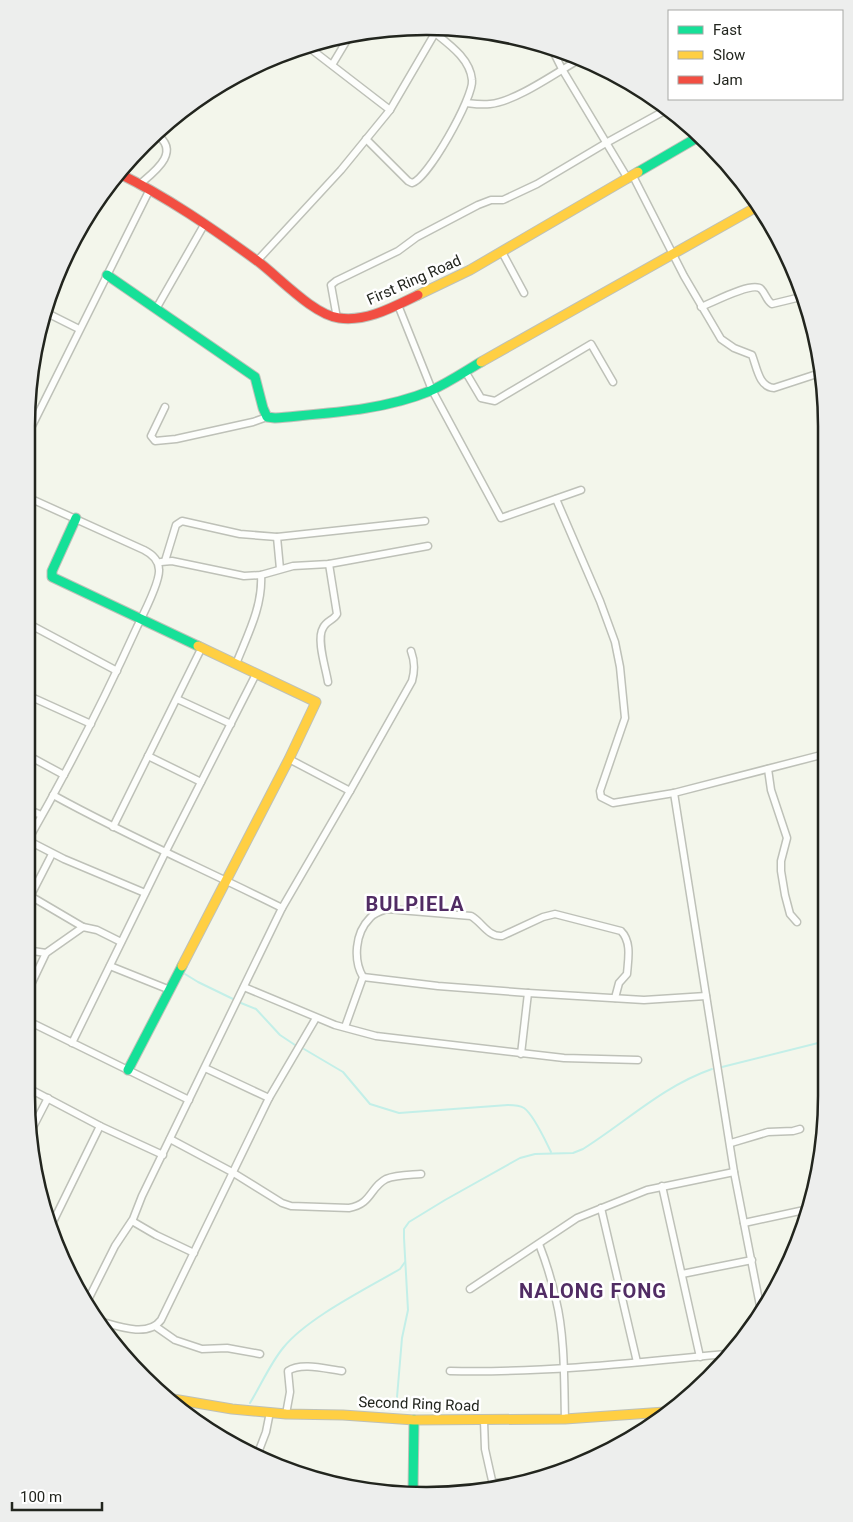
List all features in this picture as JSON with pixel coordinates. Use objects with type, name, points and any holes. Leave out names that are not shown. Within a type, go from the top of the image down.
[{"type":"street","points":[[257,261],[341,170],[390,110],[434,35]]},
{"type":"street","points":[[366,139],[408,181],[416,182],[423,176],[467,103],[472,85],[471,74],[456,49],[441,36]]},
{"type":"street","points":[[332,65],[345,44]]},
{"type":"street","points":[[314,52],[390,110]]},
{"type":"street","points":[[556,58],[606,143],[630,177],[720,339],[734,348],[752,355],[763,384],[768,388],[774,388],[815,375]]},
{"type":"street","points":[[467,103],[492,104],[505,101],[572,63]]},
{"type":"street","points":[[337,318],[331,292],[331,285],[336,281],[398,251],[417,237],[478,205],[491,200],[503,200],[536,184],[661,113]]},
{"type":"street","points":[[140,184],[160,166],[166,156],[165,146],[161,139]]},
{"type":"street","name":"First Ring Road","points":[[125,177],[150,189],[257,261],[320,312],[337,318],[355,318],[367,316],[398,305],[470,270],[693,140]]},
{"type":"street","points":[[35,419],[150,189]]},
{"type":"street","points":[[165,407],[151,436],[155,441],[176,439],[253,422],[267,417],[275,418],[388,404],[416,397],[465,372],[752,209]]},
{"type":"street","points":[[156,308],[204,225]]},
{"type":"street","points":[[502,252],[524,293]]},
{"type":"street","points":[[107,275],[255,377],[258,382],[262,411],[267,417]]},
{"type":"street","points":[[701,307],[745,288],[755,286],[761,289],[767,301],[772,304],[796,298]]},
{"type":"street","points":[[398,305],[432,390],[501,518],[581,490]]},
{"type":"street","points":[[51,315],[79,329]]},
{"type":"street","points":[[465,372],[481,398],[494,401],[590,344],[613,382]]},
{"type":"street","points":[[556,499],[600,601],[615,642],[620,667],[625,718],[600,791],[601,798],[613,803],[674,793],[818,756]]},
{"type":"street","points":[[35,501],[76,518],[144,550],[161,562],[244,576],[261,575],[280,569],[329,564],[428,546]]},
{"type":"street","points":[[76,518],[52,571],[52,577],[316,702],[289,759],[128,1070]]},
{"type":"street","points":[[35,827],[91,724],[117,671],[157,580],[161,562],[176,525],[182,521],[240,534],[277,537],[426,521]]},
{"type":"street","points":[[277,537],[280,569]]},
{"type":"street","points":[[328,682],[320,638],[321,630],[325,624],[336,618],[337,614],[329,564]]},
{"type":"street","points":[[236,664],[255,616],[261,594],[261,575]]},
{"type":"street","points":[[35,627],[117,671]]},
{"type":"street","points":[[113,827],[202,647]]},
{"type":"street","points":[[90,1296],[115,1246],[132,1220],[282,908],[412,681],[415,671],[411,651]]},
{"type":"street","points":[[72,1043],[145,893],[256,674]]},
{"type":"street","points":[[177,699],[231,724]]},
{"type":"street","points":[[35,700],[91,724]]},
{"type":"street","points":[[148,756],[202,782]]},
{"type":"street","points":[[35,759],[64,775]]},
{"type":"street","points":[[289,759],[350,791]]},
{"type":"street","points":[[768,769],[771,790],[787,838],[781,861],[785,895],[790,914],[797,922]]},
{"type":"street","points":[[674,793],[731,1143],[734,1172],[759,1301]]},
{"type":"street","points":[[53,795],[165,853],[226,880],[282,908]]},
{"type":"street","points":[[35,813],[41,816]]},
{"type":"street","points":[[35,845],[145,893]]},
{"type":"street","points":[[35,889],[52,854]]},
{"type":"street","points":[[35,899],[83,927],[97,930],[121,942]]},
{"type":"street","points":[[345,1028],[363,977],[358,967],[357,942],[369,918],[387,909],[470,916],[477,919],[486,930],[496,937],[543,917],[555,914],[621,931],[628,941],[627,974],[619,983],[615,998]]},
{"type":"street","points":[[35,976],[46,953],[83,927]]},
{"type":"street","points":[[35,951],[46,953]]},
{"type":"street","points":[[110,966],[170,990]]},
{"type":"street","points":[[363,977],[528,994],[644,1000],[706,996]]},
{"type":"street","points":[[244,987],[316,1018],[376,1036],[564,1058],[638,1060]]},
{"type":"street","points":[[521,1054],[528,994]]},
{"type":"street","points":[[108,1323],[141,1330],[155,1326],[161,1320],[269,1098],[316,1018]]},
{"type":"street","points":[[35,1024],[189,1100]]},
{"type":"street","points":[[205,1068],[269,1098]]},
{"type":"street","points":[[35,1092],[100,1126],[163,1154]]},
{"type":"street","points":[[36,1121],[48,1098]]},
{"type":"street","points":[[55,1218],[100,1126]]},
{"type":"street","points":[[731,1143],[768,1132],[800,1130]]},
{"type":"street","points":[[170,1139],[232,1172],[282,1204],[291,1206],[357,1206],[364,1203],[387,1179],[422,1174]]},
{"type":"street","points":[[470,1289],[577,1218],[628,1197],[662,1186],[734,1172]]},
{"type":"street","points":[[662,1186],[700,1357]]},
{"type":"street","points":[[601,1208],[637,1362]]},
{"type":"street","points":[[744,1223],[800,1211]]},
{"type":"street","points":[[132,1220],[156,1235],[194,1253]]},
{"type":"street","points":[[539,1244],[557,1301],[566,1419]]},
{"type":"street","points":[[682,1274],[752,1260]]},
{"type":"street","points":[[155,1326],[175,1340],[202,1349],[227,1348],[260,1354]]},
{"type":"street","points":[[450,1370],[563,1369],[720,1355]]},
{"type":"street","points":[[286,1414],[290,1392],[288,1371],[296,1367],[304,1367],[342,1371]]},
{"type":"street","name":"Second Ring Road","points":[[181,1400],[232,1409],[286,1414],[343,1415],[414,1420],[566,1419],[656,1413]]},
{"type":"street","points":[[259,1450],[266,1432],[270,1412]]},
{"type":"street","points":[[413,1486],[414,1420]]},
{"type":"street","points":[[484,1420],[485,1450],[492,1481]]},
{"type":"waterway","points":[[185,974],[233,999]]},
{"type":"waterway","points":[[241,1003],[256,1009],[280,1035],[295,1045]]},
{"type":"waterway","points":[[722,1067],[818,1043]]},
{"type":"waterway","points":[[304,1049],[343,1072],[370,1104],[399,1113],[508,1105],[522,1107],[528,1111],[551,1152]]},
{"type":"waterway","points":[[396,1409],[402,1338],[408,1310],[404,1229],[409,1222],[520,1158],[535,1154],[573,1153],[583,1149],[677,1085],[712,1069]]},
{"type":"waterway","points":[[250,1403],[274,1361],[294,1337],[322,1315],[400,1269],[405,1262]]},
{"type":"traffic: fast","points":[[638,172],[693,140]]},
{"type":"traffic: fast","points":[[107,275],[255,377],[267,417],[334,413],[392,403],[430,391],[481,362]]},
{"type":"traffic: fast","points":[[76,518],[52,571],[52,577],[198,646]]},
{"type":"traffic: fast","points":[[128,1070],[182,966]]},
{"type":"traffic: fast","points":[[413,1486],[414,1420]]},
{"type":"traffic: slow","points":[[418,295],[470,270],[638,172]]},
{"type":"traffic: slow","points":[[481,362],[752,209]]},
{"type":"traffic: slow","points":[[182,966],[289,759],[316,702],[198,646]]},
{"type":"traffic: slow","points":[[181,1400],[232,1409],[286,1414],[343,1415],[414,1420],[565,1419],[656,1413]]},
{"type":"traffic: jam","points":[[125,177],[154,192],[206,225],[256,260],[307,303],[329,315],[349,319],[370,316],[418,295]]},
{"type":"district","name":"BULPIELA","points":[[415,904]]},
{"type":"district","name":"NALONG FONG","points":[[593,1291]]}]
